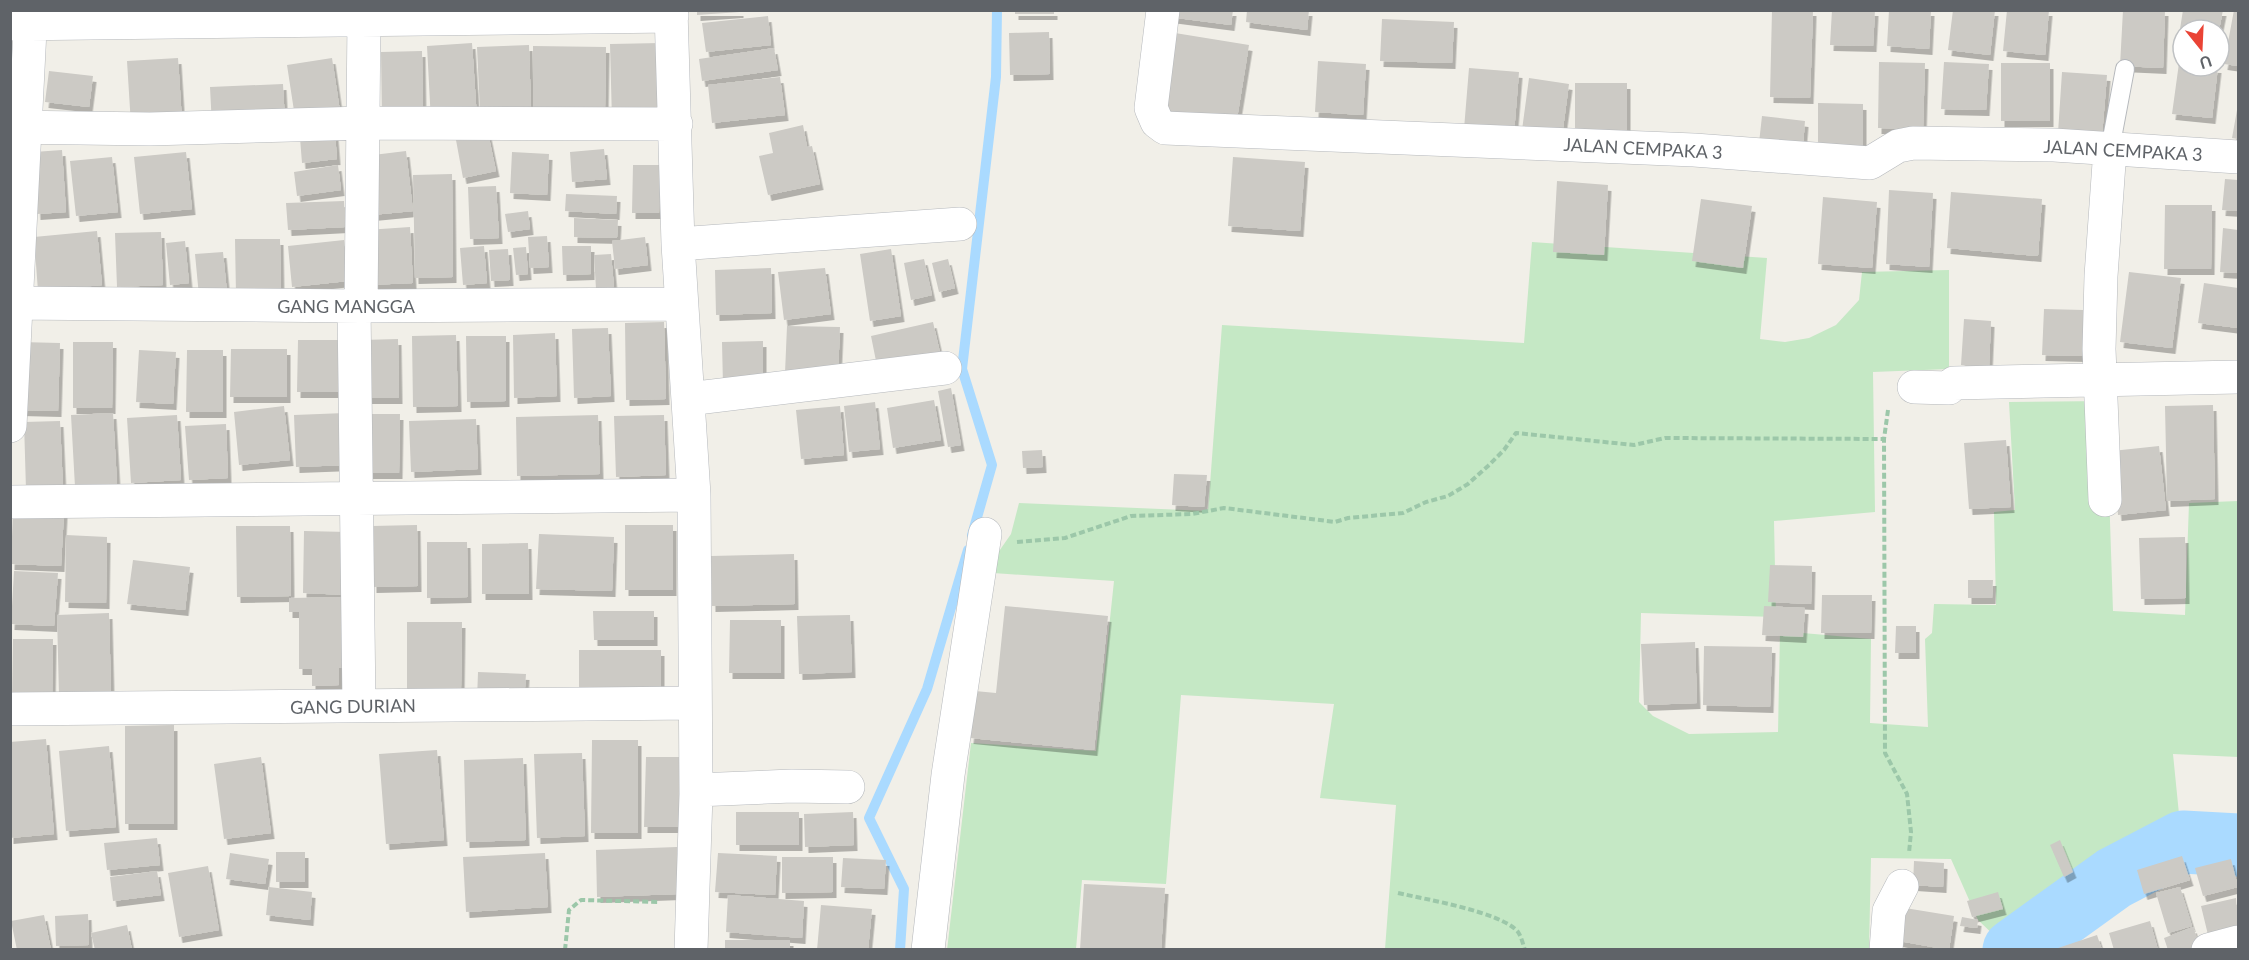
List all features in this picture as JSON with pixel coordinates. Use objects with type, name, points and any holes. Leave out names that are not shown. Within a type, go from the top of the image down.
[{"type":"street","name":"JALAN CEMPAKA 3","points":[[1163,10],[1151,108],[1157,122],[1165,128],[1694,150],[1870,163],[1898,146],[1913,143],[2110,149],[2238,157]]},
{"type":"street","points":[[10,426],[18,127],[24,19],[364,20],[672,13],[678,244],[694,495],[696,790],[691,950]]},
{"type":"street","points":[[359,706],[356,498],[357,306],[364,123],[364,20]]},
{"type":"street","points":[[18,127],[150,129],[364,123],[676,124]]},
{"type":"street","points":[[2105,500],[2099,350],[2101,276],[2110,149]]},
{"type":"street","points":[[678,244],[960,224]]},
{"type":"street","name":"GANG MANGGA","points":[[13,303],[357,306],[681,304]]},
{"type":"street","points":[[688,399],[945,368]]},
{"type":"street","points":[[1914,387],[1948,388],[1954,383],[2238,376]]},
{"type":"street","points":[[10,502],[694,495]]},
{"type":"street","points":[[928,950],[948,775],[985,539]]},
{"type":"street","name":"GANG DURIAN","points":[[10,710],[695,703]]},
{"type":"street","points":[[696,790],[792,786],[848,787]]},
{"type":"street","points":[[1886,950],[1889,911],[1902,886]]},
{"type":"street","points":[[2208,950],[2238,942]]},
{"type":"lane","points":[[2110,149],[2126,69]]},
{"type":"path","points":[[1902,886],[1908,865],[1911,832],[1907,794],[1886,753],[1884,439],[1889,403],[1896,392],[1914,387]]},
{"type":"path","points":[[985,539],[1065,538],[1131,516],[1192,514],[1224,508],[1335,522],[1348,518],[1403,513],[1426,502],[1448,496],[1468,484],[1504,450],[1516,433],[1634,445],[1665,438],[1884,439]]},
{"type":"path","points":[[1398,893],[1504,921],[1518,932],[1525,950]]},
{"type":"path","points":[[565,950],[569,910],[580,900],[694,903]]},
{"type":"green space","points":[[1532,242],[1767,258],[1760,339],[1785,342],[1809,338],[1836,325],[1859,300],[1862,272],[1949,270],[1949,369],[1873,372],[1875,512],[1774,521],[1776,617],[1641,613],[1639,702],[1653,716],[1689,734],[1778,732],[1780,631],[1871,639],[1870,723],[1928,727],[1925,639],[1932,633],[1934,604],[1996,605],[1994,512],[2015,510],[2009,402],[2106,401],[2113,611],[2185,615],[2189,503],[2238,501],[2238,757],[2173,754],[2180,824],[2160,829],[1998,939],[1978,920],[1951,859],[1871,858],[1869,949],[1385,949],[1396,805],[1320,798],[1334,704],[1181,695],[1166,884],[1082,880],[1076,949],[947,950],[971,743],[1096,751],[1114,581],[993,573],[995,557],[1011,534],[1019,503],[1208,511],[1222,325],[1524,343]]},
{"type":"building","points":[[697,10],[740,10],[740,12],[697,15]]},
{"type":"building","points":[[1015,10],[1054,10],[1054,14],[1015,14]]},
{"type":"building","points":[[1169,10],[1233,10],[1231,25],[1169,17]]},
{"type":"building","points":[[1247,10],[1309,10],[1307,30],[1246,22]]},
{"type":"building","points":[[1772,10],[1813,10],[1810,98],[1770,97]]},
{"type":"building","points":[[1832,10],[1875,10],[1873,46],[1830,45]]},
{"type":"building","points":[[1889,10],[1931,10],[1929,49],[1887,46]]},
{"type":"building","points":[[1953,10],[1995,10],[1990,55],[1948,50]]},
{"type":"building","points":[[2007,10],[2049,10],[2045,55],[2003,51]]},
{"type":"building","points":[[2123,10],[2165,10],[2163,68],[2120,66]]},
{"type":"building","points":[[2183,10],[2223,10],[2221,18],[2182,18]]},
{"type":"building","points":[[2234,10],[2238,10],[2238,66],[2231,65],[2231,26]]},
{"type":"building","points":[[768,16],[771,45],[706,52],[702,23]]},
{"type":"building","points":[[1382,19],[1454,22],[1452,63],[1380,61]]},
{"type":"building","points":[[1049,32],[1050,74],[1010,75],[1009,33]]},
{"type":"building","points":[[1175,33],[1249,45],[1235,131],[1161,119]]},
{"type":"building","points":[[472,43],[477,119],[431,122],[427,46]]},
{"type":"building","points":[[661,43],[663,120],[612,121],[610,44]]},
{"type":"building","points":[[529,45],[531,110],[480,112],[477,47]]},
{"type":"building","points":[[533,46],[606,47],[605,109],[533,109]]},
{"type":"building","points":[[774,48],[778,70],[702,81],[699,59]]},
{"type":"building","points":[[422,51],[423,119],[382,120],[381,52]]},
{"type":"building","points":[[178,58],[182,122],[131,125],[127,61]]},
{"type":"building","points":[[332,58],[341,118],[296,124],[287,65]]},
{"type":"building","points":[[1318,61],[1366,64],[1363,115],[1315,112]]},
{"type":"building","points":[[1879,62],[1925,63],[1923,129],[1878,128]]},
{"type":"building","points":[[1944,62],[1989,64],[1986,110],[1941,109]]},
{"type":"building","points":[[2001,63],[2050,63],[2050,121],[2001,121]]},
{"type":"building","points":[[1469,68],[1519,72],[1514,133],[1464,129]]},
{"type":"building","points":[[49,71],[93,76],[89,107],[45,102]]},
{"type":"building","points":[[2062,72],[2107,75],[2102,136],[2058,133]]},
{"type":"building","points":[[780,77],[785,115],[712,123],[708,85]]},
{"type":"building","points":[[1529,78],[1569,84],[1562,136],[1522,130]]},
{"type":"building","points":[[2177,78],[2217,78],[2212,118],[2172,114]]},
{"type":"building","points":[[1575,83],[1627,83],[1627,140],[1575,140]]},
{"type":"building","points":[[283,84],[285,123],[212,126],[210,87]]},
{"type":"building","points":[[1818,103],[1863,104],[1863,147],[1818,146]]},
{"type":"building","points":[[2238,110],[2238,139],[2232,138]]},
{"type":"building","points":[[1762,116],[1805,121],[1802,157],[1758,152]]},
{"type":"building","points":[[803,125],[807,147],[812,146],[820,184],[768,195],[759,156],[773,153],[769,133]]},
{"type":"building","points":[[488,133],[496,171],[463,178],[456,140]]},
{"type":"building","points":[[335,134],[337,159],[302,163],[300,138]]},
{"type":"building","points":[[604,149],[607,179],[572,182],[570,152]]},
{"type":"building","points":[[62,150],[66,212],[37,214],[34,152]]},
{"type":"building","points":[[406,151],[413,211],[372,215],[365,156]]},
{"type":"building","points":[[186,152],[192,209],[140,214],[134,157]]},
{"type":"building","points":[[512,152],[549,154],[547,195],[510,193]]},
{"type":"building","points":[[112,157],[118,212],[76,216],[70,161]]},
{"type":"building","points":[[1233,157],[1305,162],[1300,231],[1228,226]]},
{"type":"building","points":[[338,165],[341,190],[297,196],[294,172]]},
{"type":"building","points":[[633,165],[660,165],[659,213],[632,213]]},
{"type":"building","points":[[452,174],[453,277],[415,278],[413,175]]},
{"type":"building","points":[[2225,179],[2238,180],[2238,211],[2222,210]]},
{"type":"building","points":[[1557,181],[1608,185],[1604,255],[1553,252]]},
{"type":"building","points":[[496,186],[499,238],[470,239],[468,187]]},
{"type":"building","points":[[1889,190],[1933,193],[1929,267],[1886,264]]},
{"type":"building","points":[[1951,192],[2042,199],[2038,256],[1947,248]]},
{"type":"building","points":[[566,194],[617,196],[616,214],[565,211]]},
{"type":"building","points":[[1823,197],[1877,202],[1872,268],[1818,264]]},
{"type":"building","points":[[1701,199],[1752,206],[1743,268],[1692,261]]},
{"type":"building","points":[[344,201],[345,227],[288,230],[286,203]]},
{"type":"building","points":[[2165,205],[2212,205],[2211,269],[2164,269]]},
{"type":"building","points":[[528,211],[530,229],[508,232],[505,214]]},
{"type":"building","points":[[574,218],[618,220],[617,238],[574,237]]},
{"type":"building","points":[[410,227],[413,283],[369,285],[366,230]]},
{"type":"building","points":[[2223,228],[2238,230],[2238,273],[2220,272]]},
{"type":"building","points":[[97,231],[102,285],[38,291],[34,237]]},
{"type":"building","points":[[161,232],[163,285],[117,287],[115,233]]},
{"type":"building","points":[[547,236],[549,267],[530,268],[528,237]]},
{"type":"building","points":[[645,237],[648,265],[615,269],[612,241]]},
{"type":"building","points":[[235,239],[280,239],[281,294],[236,295]]},
{"type":"building","points":[[344,240],[348,281],[292,287],[288,246]]},
{"type":"building","points":[[185,241],[189,283],[170,285],[166,243]]},
{"type":"building","points":[[484,246],[487,283],[463,285],[460,248]]},
{"type":"building","points":[[562,246],[591,246],[591,274],[563,275]]},
{"type":"building","points":[[526,247],[528,274],[516,275],[513,248]]},
{"type":"building","points":[[508,249],[510,280],[491,281],[489,250]]},
{"type":"building","points":[[891,249],[901,316],[870,321],[860,254]]},
{"type":"building","points":[[223,252],[227,293],[199,296],[195,254]]},
{"type":"building","points":[[611,254],[614,287],[596,289],[594,255]]},
{"type":"building","points":[[924,259],[932,295],[911,300],[904,263]]},
{"type":"building","points":[[948,259],[955,288],[939,292],[932,263]]},
{"type":"building","points":[[771,268],[772,313],[716,315],[715,270]]},
{"type":"building","points":[[825,268],[831,314],[784,320],[778,272]]},
{"type":"building","points":[[2129,272],[2181,278],[2172,348],[2120,342]]},
{"type":"building","points":[[2204,283],[2238,288],[2238,328],[2198,323]]},
{"type":"building","points":[[2044,309],[2084,310],[2083,356],[2042,355]]},
{"type":"building","points":[[1964,319],[1991,321],[1989,367],[1961,365]]},
{"type":"building","points":[[664,322],[666,399],[626,400],[625,323]]},
{"type":"building","points":[[933,322],[941,357],[878,371],[871,336]]},
{"type":"building","points":[[787,326],[840,327],[838,374],[785,373]]},
{"type":"building","points":[[608,328],[611,396],[574,398],[572,329]]},
{"type":"building","points":[[555,333],[557,396],[514,398],[513,335]]},
{"type":"building","points":[[456,335],[458,406],[413,407],[412,336]]},
{"type":"building","points":[[466,336],[506,336],[506,401],[467,402]]},
{"type":"building","points":[[398,339],[399,398],[363,398],[362,340]]},
{"type":"building","points":[[298,340],[350,340],[350,392],[297,392]]},
{"type":"building","points":[[763,341],[763,386],[723,386],[722,342]]},
{"type":"building","points":[[20,342],[60,343],[58,411],[18,410]]},
{"type":"building","points":[[73,342],[113,342],[112,408],[73,408]]},
{"type":"building","points":[[231,349],[287,349],[287,397],[230,397]]},
{"type":"building","points":[[139,350],[176,352],[173,404],[136,402]]},
{"type":"building","points":[[187,350],[223,350],[223,412],[186,412]]},
{"type":"building","points":[[951,388],[961,445],[948,447],[938,391]]},
{"type":"building","points":[[934,400],[941,440],[893,448],[887,408]]},
{"type":"building","points":[[875,402],[880,449],[849,452],[844,406]]},
{"type":"building","points":[[2213,405],[2215,499],[2167,501],[2165,406]]},
{"type":"building","points":[[284,406],[290,460],[239,465],[234,412]]},
{"type":"building","points":[[840,406],[844,455],[801,459],[796,410]]},
{"type":"building","points":[[113,413],[117,484],[75,487],[71,415]]},
{"type":"building","points":[[345,413],[348,465],[296,467],[294,415]]},
{"type":"building","points":[[363,414],[400,414],[399,473],[363,473]]},
{"type":"building","points":[[177,415],[181,480],[131,483],[127,418]]},
{"type":"building","points":[[598,415],[600,474],[517,476],[516,417]]},
{"type":"building","points":[[664,415],[666,475],[616,477],[614,416]]},
{"type":"building","points":[[476,419],[478,469],[411,472],[409,421]]},
{"type":"building","points":[[60,421],[63,489],[26,490],[24,422]]},
{"type":"building","points":[[226,424],[228,478],[189,480],[185,426]]},
{"type":"building","points":[[2006,440],[2011,507],[1969,509],[1964,443]]},
{"type":"building","points":[[2159,446],[2166,510],[2118,515],[2112,451]]},
{"type":"building","points":[[1042,450],[1043,467],[1023,468],[1022,451]]},
{"type":"building","points":[[1174,474],[1207,475],[1204,507],[1172,505]]},
{"type":"building","points":[[13,510],[64,512],[61,566],[11,564]]},
{"type":"building","points":[[417,525],[418,586],[373,587],[372,526]]},
{"type":"building","points":[[625,525],[673,525],[673,590],[625,590]]},
{"type":"building","points":[[236,526],[290,526],[291,596],[237,597]]},
{"type":"building","points":[[304,531],[348,532],[347,595],[303,593]]},
{"type":"building","points":[[539,534],[614,537],[612,591],[536,589]]},
{"type":"building","points":[[66,535],[107,537],[106,603],[65,602]]},
{"type":"building","points":[[2185,537],[2186,598],[2141,599],[2139,538]]},
{"type":"building","points":[[427,542],[467,542],[468,597],[427,598]]},
{"type":"building","points":[[528,543],[529,594],[482,594],[482,544]]},
{"type":"building","points":[[794,554],[795,604],[712,606],[711,556]]},
{"type":"building","points":[[133,560],[190,567],[185,610],[127,604]]},
{"type":"building","points":[[1770,565],[1812,566],[1811,604],[1768,602]]},
{"type":"building","points":[[14,571],[58,573],[54,626],[11,624]]},
{"type":"building","points":[[1968,580],[1993,580],[1992,598],[1968,598]]},
{"type":"building","points":[[1822,595],[1872,595],[1871,633],[1821,633]]},
{"type":"building","points":[[352,597],[350,668],[339,668],[339,685],[312,686],[312,669],[299,669],[299,612],[289,612],[289,598]]},
{"type":"building","points":[[1005,606],[1108,616],[1094,750],[970,738],[975,691],[996,693]]},
{"type":"building","points":[[1764,606],[1805,608],[1803,637],[1762,635]]},
{"type":"building","points":[[593,611],[654,611],[654,640],[594,640]]},
{"type":"building","points":[[109,613],[111,694],[59,696],[57,615]]},
{"type":"building","points":[[850,615],[852,672],[799,674],[797,616]]},
{"type":"building","points":[[730,620],[781,620],[781,673],[729,673]]},
{"type":"building","points":[[407,622],[462,622],[461,689],[407,690]]},
{"type":"building","points":[[1896,626],[1916,626],[1916,653],[1895,653]]},
{"type":"building","points":[[13,639],[53,639],[52,699],[12,699]]},
{"type":"building","points":[[1695,642],[1697,703],[1644,705],[1641,644]]},
{"type":"building","points":[[1704,646],[1772,647],[1770,707],[1703,705]]},
{"type":"building","points":[[579,650],[661,650],[661,698],[579,698]]},
{"type":"building","points":[[478,672],[526,674],[524,702],[477,700]]},
{"type":"building","points":[[174,725],[174,824],[125,824],[125,726]]},
{"type":"building","points":[[46,739],[54,834],[10,838],[10,742]]},
{"type":"building","points":[[592,740],[638,740],[638,833],[591,833]]},
{"type":"building","points":[[109,746],[116,827],[66,831],[59,751]]},
{"type":"building","points":[[437,750],[444,840],[386,844],[379,754]]},
{"type":"building","points":[[582,753],[585,836],[537,838],[534,754]]},
{"type":"building","points":[[261,757],[271,833],[224,839],[214,764]]},
{"type":"building","points":[[646,757],[683,757],[681,827],[644,827]]},
{"type":"building","points":[[523,758],[526,840],[466,842],[464,760]]},
{"type":"building","points":[[736,812],[799,812],[799,845],[736,845]]},
{"type":"building","points":[[853,812],[854,845],[805,847],[804,814]]},
{"type":"building","points":[[157,838],[160,865],[107,870],[104,843]]},
{"type":"building","points":[[2060,840],[2073,872],[2064,877],[2050,845]]},
{"type":"building","points":[[677,847],[678,894],[597,897],[596,850]]},
{"type":"building","points":[[276,852],[305,852],[305,882],[276,882]]},
{"type":"building","points":[[230,853],[269,859],[265,884],[226,879]]},
{"type":"building","points":[[545,853],[548,907],[466,912],[463,857]]},
{"type":"building","points":[[718,853],[777,856],[775,895],[715,892]]},
{"type":"building","points":[[2182,856],[2190,880],[2144,894],[2137,870]]},
{"type":"building","points":[[782,857],[833,857],[833,892],[782,893]]},
{"type":"building","points":[[843,858],[886,860],[884,889],[841,887]]},
{"type":"building","points":[[2231,859],[2238,887],[2203,896],[2195,868]]},
{"type":"building","points":[[1914,861],[1944,863],[1943,887],[1913,885]]},
{"type":"building","points":[[208,866],[219,930],[179,937],[168,873]]},
{"type":"building","points":[[157,871],[161,895],[113,901],[110,877]]},
{"type":"building","points":[[1084,884],[1165,888],[1161,950],[1080,950]]},
{"type":"building","points":[[269,887],[312,892],[310,920],[266,915]]},
{"type":"building","points":[[2180,887],[2192,926],[2168,933],[2156,893]]},
{"type":"building","points":[[1998,892],[2003,909],[1972,917],[1967,901]]},
{"type":"building","points":[[728,895],[804,901],[802,938],[726,932]]},
{"type":"building","points":[[2236,898],[2238,931],[2209,939],[2201,906]]},
{"type":"building","points":[[821,905],[872,909],[868,950],[817,950]]},
{"type":"building","points":[[1905,908],[1954,916],[1949,950],[1899,941]]},
{"type":"building","points":[[88,914],[89,945],[56,946],[55,916]]},
{"type":"building","points":[[44,915],[51,950],[17,950],[11,921]]},
{"type":"building","points":[[1962,917],[1978,920],[1977,928],[1960,926]]},
{"type":"building","points":[[2150,921],[2158,950],[2114,950],[2109,933]]},
{"type":"building","points":[[127,925],[132,950],[95,950],[91,933]]},
{"type":"building","points":[[2193,927],[2199,944],[2185,950],[2168,950],[2164,938]]},
{"type":"building","points":[[2097,935],[2102,950],[2055,950],[2055,949]]},
{"type":"building","points":[[725,940],[790,940],[790,950],[725,950]]},
{"type":"waterway","points":[[972,535],[992,465],[962,369],[996,77],[997,10]]},
{"type":"waterway","points":[[900,950],[904,889],[869,818],[927,689],[968,550]]},
{"type":"waterway","points":[[2014,950],[2114,878],[2183,842],[2238,845]]}]
